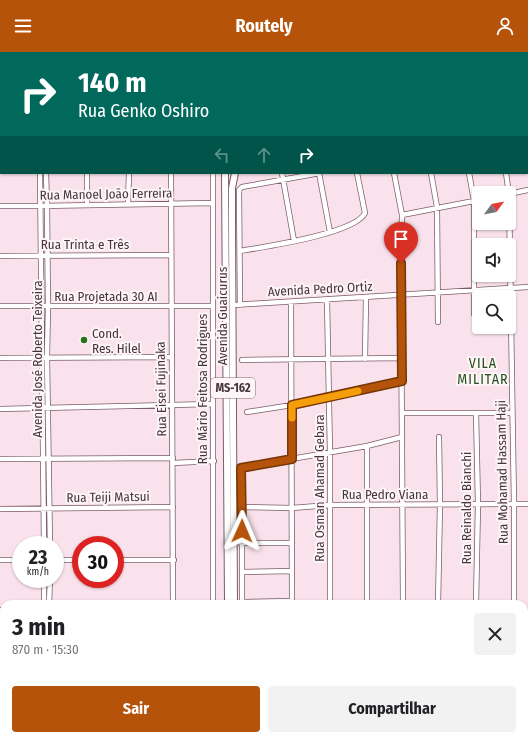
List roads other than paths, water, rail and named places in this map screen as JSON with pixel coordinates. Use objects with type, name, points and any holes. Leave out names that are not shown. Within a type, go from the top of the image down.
[{"type":"main road","name":"Avenida Guaicurus","points":[[225,174],[228,600]]},
{"type":"main road","name":"Avenida Guaicurus","points":[[234,600],[232,188],[235,174]]},
{"type":"street","name":"Avenida José Roberto Teixeira","points":[[40,174],[42,306],[48,408],[44,536]]},
{"type":"street","name":"Avenida José Roberto Teixeira","points":[[46,174],[48,307],[42,408],[46,459]]},
{"type":"street","points":[[87,174],[87,205]]},
{"type":"street","points":[[128,204],[129,174]]},
{"type":"street","name":"Rua Eisei Fujinaka","points":[[171,174],[173,600]]},
{"type":"street","name":"Rua Mário Feitosa Rodrigues","points":[[213,174],[214,600]]},
{"type":"street","points":[[282,174],[294,241]]},
{"type":"street","points":[[240,305],[239,190],[242,187],[314,174]]},
{"type":"street","points":[[320,174],[330,232]]},
{"type":"street","points":[[240,251],[294,241],[330,232],[360,220],[365,213],[357,174]]},
{"type":"street","points":[[394,174],[402,216],[401,295],[403,600]]},
{"type":"street","points":[[431,174],[437,208],[438,322]]},
{"type":"street","points":[[468,174],[472,186]]},
{"type":"street","name":"Rua Mohamad Hassam Haji","points":[[506,174],[508,186]]},
{"type":"street","points":[[516,193],[528,190]]},
{"type":"street","points":[[402,216],[472,201]]},
{"type":"street","name":"Rua Manoel João Ferreira","points":[[0,206],[212,203]]},
{"type":"street","points":[[474,290],[475,230]]},
{"type":"street","name":"Rua Mohamad Hassam Haji","points":[[510,230],[514,600]]},
{"type":"street","name":"Rua Trinta e Três","points":[[0,256],[171,255]]},
{"type":"street","name":"Avenida Pedro Ortiz","points":[[486,290],[528,287]]},
{"type":"street","name":"Avenida Pedro Ortiz","points":[[233,305],[472,291]]},
{"type":"street","points":[[365,359],[366,297]]},
{"type":"street","name":"Rua Osman Ahamad Gebara","points":[[327,300],[330,453],[330,600]]},
{"type":"street","points":[[291,302],[292,600]]},
{"type":"street","name":"Rua Projetada 30 AI","points":[[0,306],[213,306]]},
{"type":"street","points":[[0,358],[172,357]]},
{"type":"street","points":[[242,360],[402,358]]},
{"type":"street","points":[[247,412],[329,398],[402,381]]},
{"type":"street","points":[[0,409],[213,404]]},
{"type":"street","points":[[402,413],[512,413]]},
{"type":"street","name":"Rua Reinaldo Bianchi","points":[[476,413],[478,504],[476,600]]},
{"type":"street","points":[[233,469],[367,446],[402,437]]},
{"type":"street","points":[[438,437],[440,504],[438,600]]},
{"type":"street","points":[[367,446],[367,600]]},
{"type":"street","points":[[0,459],[214,461]]},
{"type":"street","points":[[241,468],[242,600]]},
{"type":"street","name":"Rua Pedro Viana","points":[[242,507],[292,508],[330,505],[528,504]]},
{"type":"street","name":"Rua Teiji Matsui","points":[[0,509],[172,507]]},
{"type":"street","name":"Avenida José Roberto Teixeira","points":[[46,509],[49,536]]},
{"type":"street","points":[[241,543],[292,543]]},
{"type":"street","points":[[0,560],[12,560]]},
{"type":"street","points":[[124,560],[174,560]]},
{"type":"street","points":[[242,572],[292,571]]},
{"type":"street","points":[[44,588],[44,600]]},
{"type":"street","points":[[49,600],[50,588]]},
{"type":"street","points":[[285,740],[296,740]]},
{"type":"street","points":[[434,740],[478,740]]},
{"type":"place","name":"Cond. Res. Hilel","points":[[84,340]]},
{"type":"district","name":"VILA MILITAR","points":[[483,372]]}]
